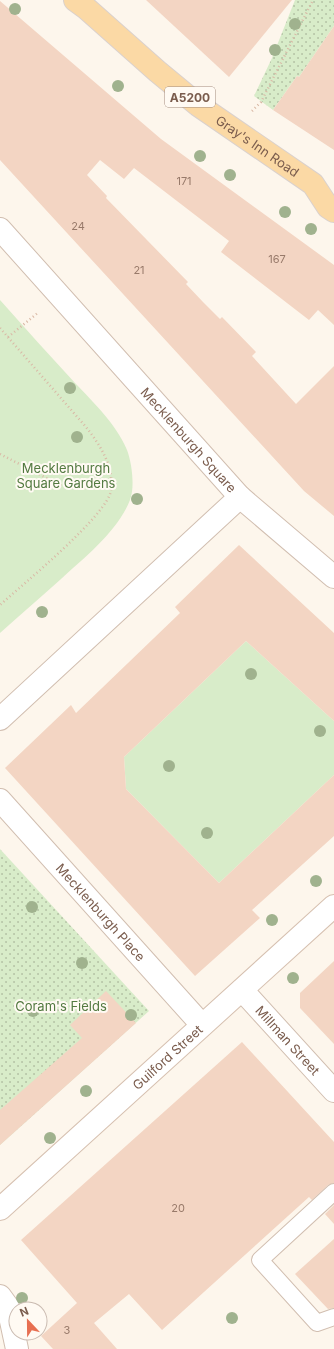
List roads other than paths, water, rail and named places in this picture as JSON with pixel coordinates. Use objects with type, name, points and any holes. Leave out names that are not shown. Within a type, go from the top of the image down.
[{"type":"main road","name":"Gray's Inn Road","points":[[75,0],[157,71],[198,104],[312,184],[328,207],[334,211]]},
{"type":"main road","name":"Gray's Inn Road","points":[[312,184],[334,186]]},
{"type":"street","name":"Mecklenburgh Square","points":[[0,229],[240,497],[0,719]]},
{"type":"street","points":[[240,497],[334,578]]},
{"type":"street","name":"Mecklenburgh Place","points":[[0,800],[202,1026]]},
{"type":"street","name":"Guilford Street","points":[[0,1209],[334,906]]},
{"type":"street","name":"Millman Street","points":[[242,990],[334,1091]]},
{"type":"street","points":[[0,1296],[8,1307],[17,1349]]},
{"type":"lane","points":[[334,1192],[260,1260],[317,1323],[334,1317]]},
{"type":"park label","name":"Mecklenburgh Square Gardens","points":[[66,476]]},
{"type":"park label","name":"Coram's Fields","points":[[61,1006]]}]
